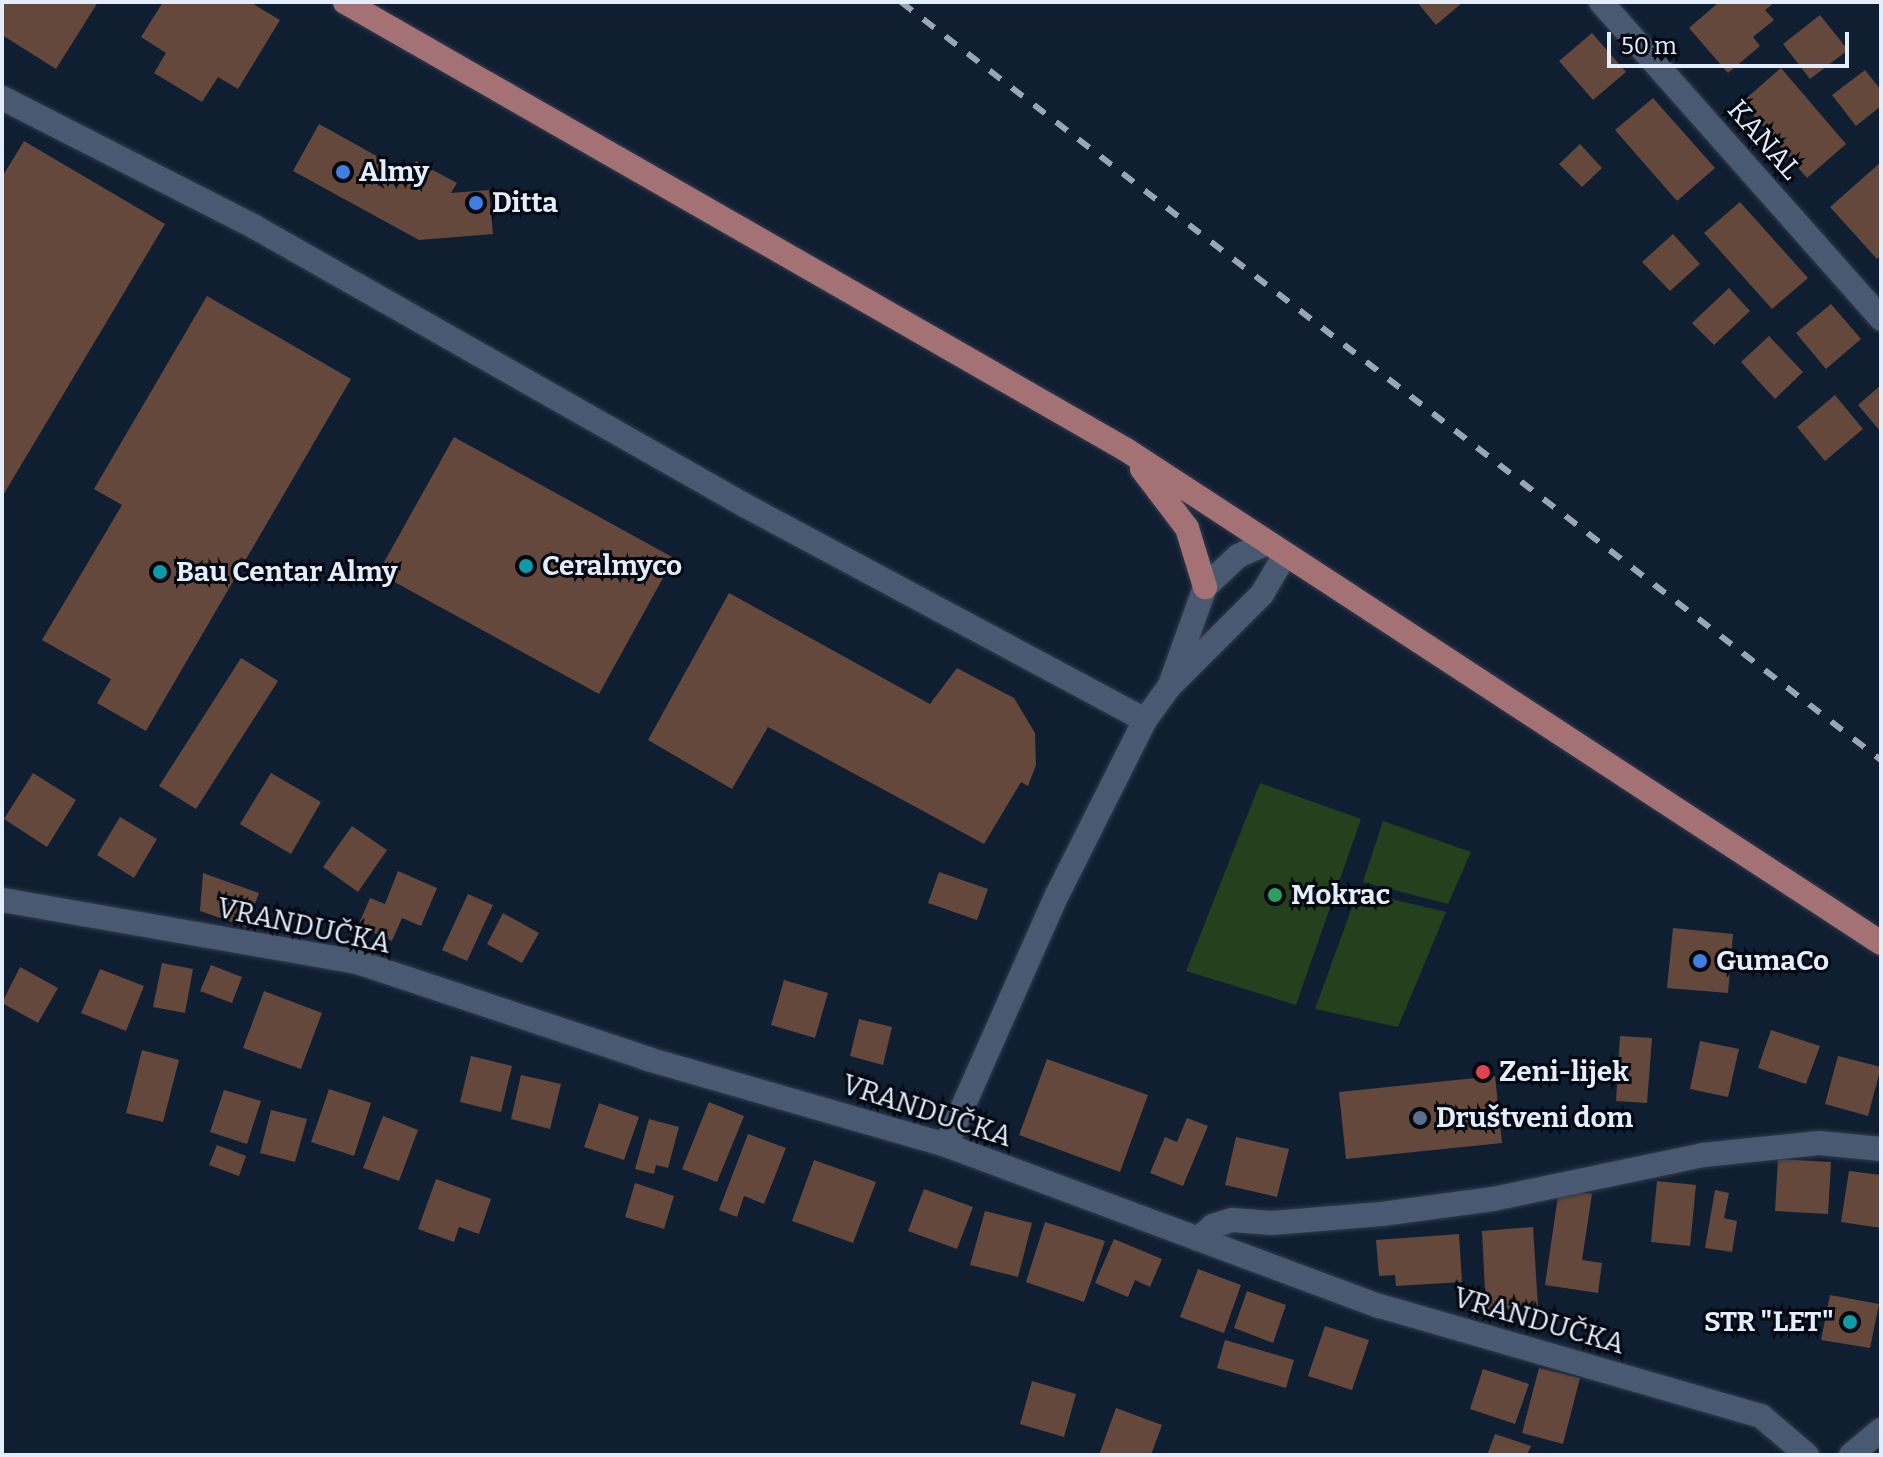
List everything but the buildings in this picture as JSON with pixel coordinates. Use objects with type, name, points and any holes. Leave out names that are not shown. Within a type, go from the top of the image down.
[{"type":"main road","points":[[345,2],[1125,449],[1276,549],[1548,721],[1881,943]]},
{"type":"main road","points":[[1125,449],[1187,528],[1199,553],[1205,587]]},
{"type":"street","name":"KANAL","points":[[1601,2],[1881,319]]},
{"type":"street","points":[[2,98],[253,226],[746,506],[1145,720]]},
{"type":"street","points":[[946,1145],[1057,895],[1145,720],[1169,687],[1262,594],[1276,549],[1238,556],[1205,587],[1169,687]]},
{"type":"street","name":"VRANDUČKA","points":[[2,900],[357,962],[648,1059],[946,1145],[1380,1306],[1761,1416],[1800,1452]]},
{"type":"street","points":[[1198,1239],[1213,1226],[1232,1220],[1272,1223],[1382,1214],[1493,1199],[1703,1155],[1819,1143],[1881,1149]]},
{"type":"street","points":[[1851,1455],[1881,1430]]},
{"type":"green space","name":"Mokrac","points":[[1260,783],[1361,819],[1296,1005],[1186,971]]},
{"type":"green space","name":"Mokrac","points":[[1383,821],[1471,852],[1448,904],[1363,882]]},
{"type":"green space","name":"Mokrac","points":[[1358,891],[1446,912],[1398,1027],[1315,1009]]},
{"type":"railway","points":[[901,2],[1881,760]]},
{"type":"place","name":"Almy","points":[[343,172]]},
{"type":"place","name":"Ditta","points":[[476,203]]},
{"type":"place","name":"Ceralmyco","points":[[526,566]]},
{"type":"place","name":"Bau Centar Almy","points":[[160,572]]},
{"type":"place","name":"Mokrac","points":[[1275,895]]},
{"type":"place","name":"GumaCo","points":[[1700,961]]},
{"type":"place","name":"Zeni-lijek","points":[[1483,1072]]},
{"type":"place","name":"Društveni dom","points":[[1420,1118]]},
{"type":"place","name":"STR \"LET\"","points":[[1850,1322]]}]
